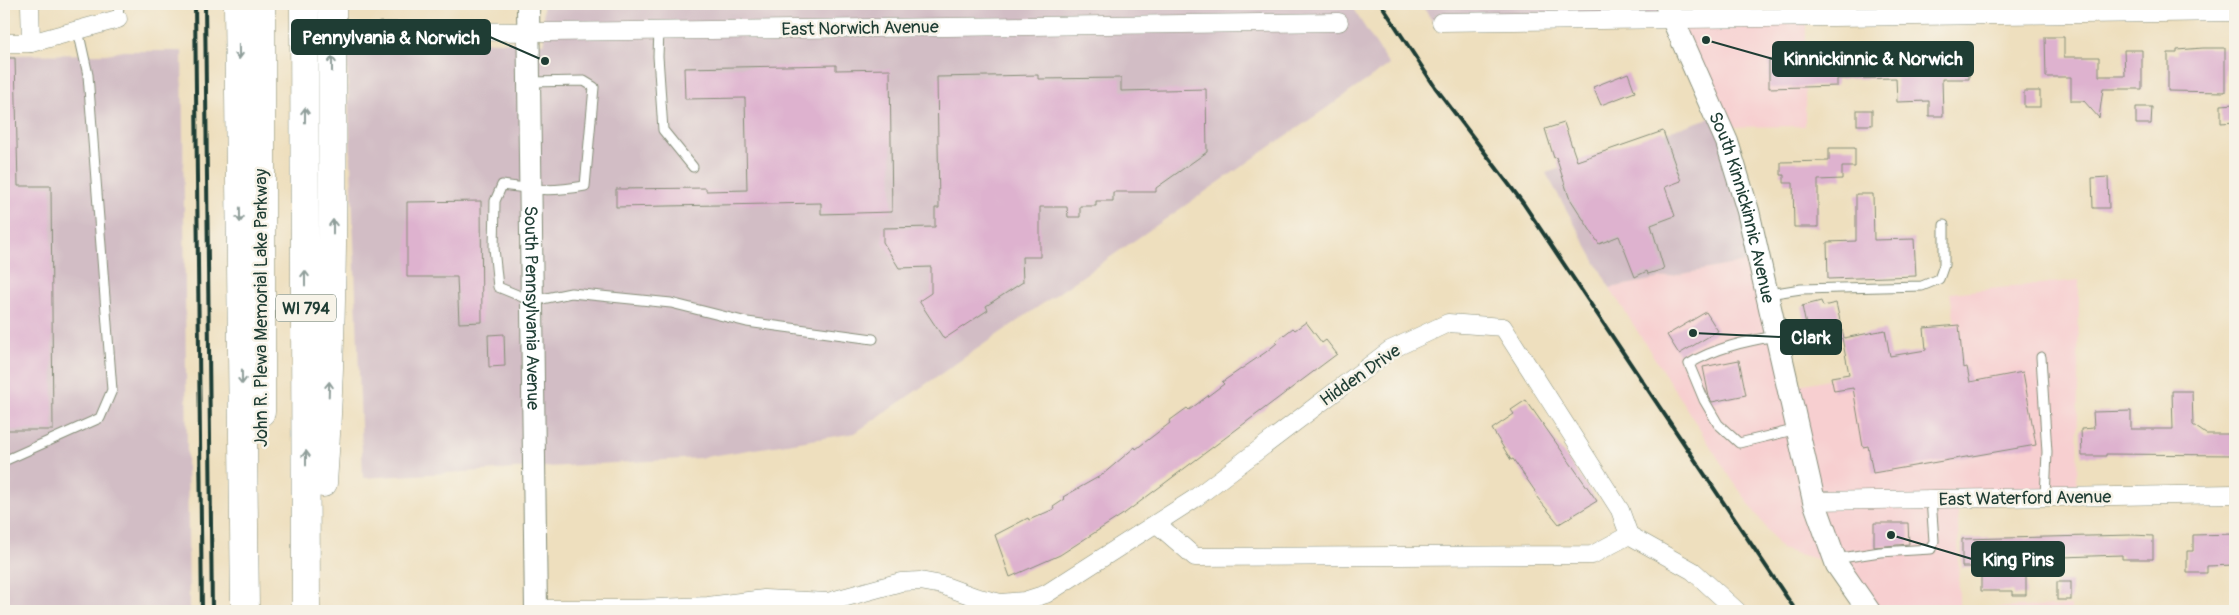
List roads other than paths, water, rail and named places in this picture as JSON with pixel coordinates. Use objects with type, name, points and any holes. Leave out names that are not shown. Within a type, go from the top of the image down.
[{"type":"main road","points":[[238,4],[245,611]]},
{"type":"main road","name":"John R. Plewa Memorial Lake Parkway","points":[[261,4],[261,611]]},
{"type":"main road","name":"WI 794","points":[[304,4],[306,611]]},
{"type":"main road","points":[[307,576],[322,495],[328,402],[333,252],[332,4]]},
{"type":"street","points":[[30,4],[31,43]]},
{"type":"street","name":"South Pennsylvania Avenue","points":[[528,4],[536,610]]},
{"type":"street","points":[[4,43],[31,43],[78,30],[118,11]]},
{"type":"street","points":[[1441,22],[1670,11],[2235,12]]},
{"type":"street","name":"South Kinnickinnic Avenue","points":[[1670,11],[1727,142],[1748,211],[1769,294],[1814,502],[1834,559],[1869,611]]},
{"type":"street","name":"East Norwich Avenue","points":[[380,31],[528,32],[1339,22]]},
{"type":"street","name":"Hidden Drive","points":[[536,610],[708,606],[764,599],[828,602],[901,582],[920,581],[942,585],[974,597],[1001,603],[1024,601],[1046,594],[1194,499],[1390,350],[1448,323],[1503,327],[1620,510],[1629,535]]},
{"type":"street","name":"East Waterford Avenue","points":[[1814,502],[2235,494]]},
{"type":"street","points":[[1157,524],[1195,557],[1592,555],[1629,535],[1693,571],[1737,611]]},
{"type":"lane","points":[[4,461],[100,418],[112,390],[88,75],[78,30]]},
{"type":"lane","points":[[659,30],[658,56],[663,130],[694,167]]},
{"type":"lane","points":[[529,82],[584,81],[594,87],[585,186],[557,191],[530,190],[502,185],[495,200],[494,248],[498,287],[532,301],[571,293],[671,303],[747,322],[873,339]]},
{"type":"lane","points":[[1769,294],[1801,289],[1922,286],[1939,279],[1944,265],[1944,225]]},
{"type":"lane","points":[[1778,335],[1752,340],[1704,355],[1690,364],[1704,400],[1718,424],[1739,443],[1798,429]]},
{"type":"lane","points":[[2041,358],[2047,452],[2045,497]]},
{"type":"lane","points":[[1834,559],[1880,552],[1931,549],[1934,541],[1931,500]]},
{"type":"railway","points":[[195,4],[202,611]]},
{"type":"railway","points":[[205,4],[212,611]]},
{"type":"railway","points":[[1381,4],[1435,87],[1523,203],[1796,611]]},
{"type":"place","name":"Kinnickinnic & Norwich","points":[[1706,40]]},
{"type":"place","name":"Pennylvania & Norwich","points":[[545,61]]},
{"type":"place","name":"Clark","points":[[1693,333]]},
{"type":"place","name":"King Pins","points":[[1891,535]]}]
